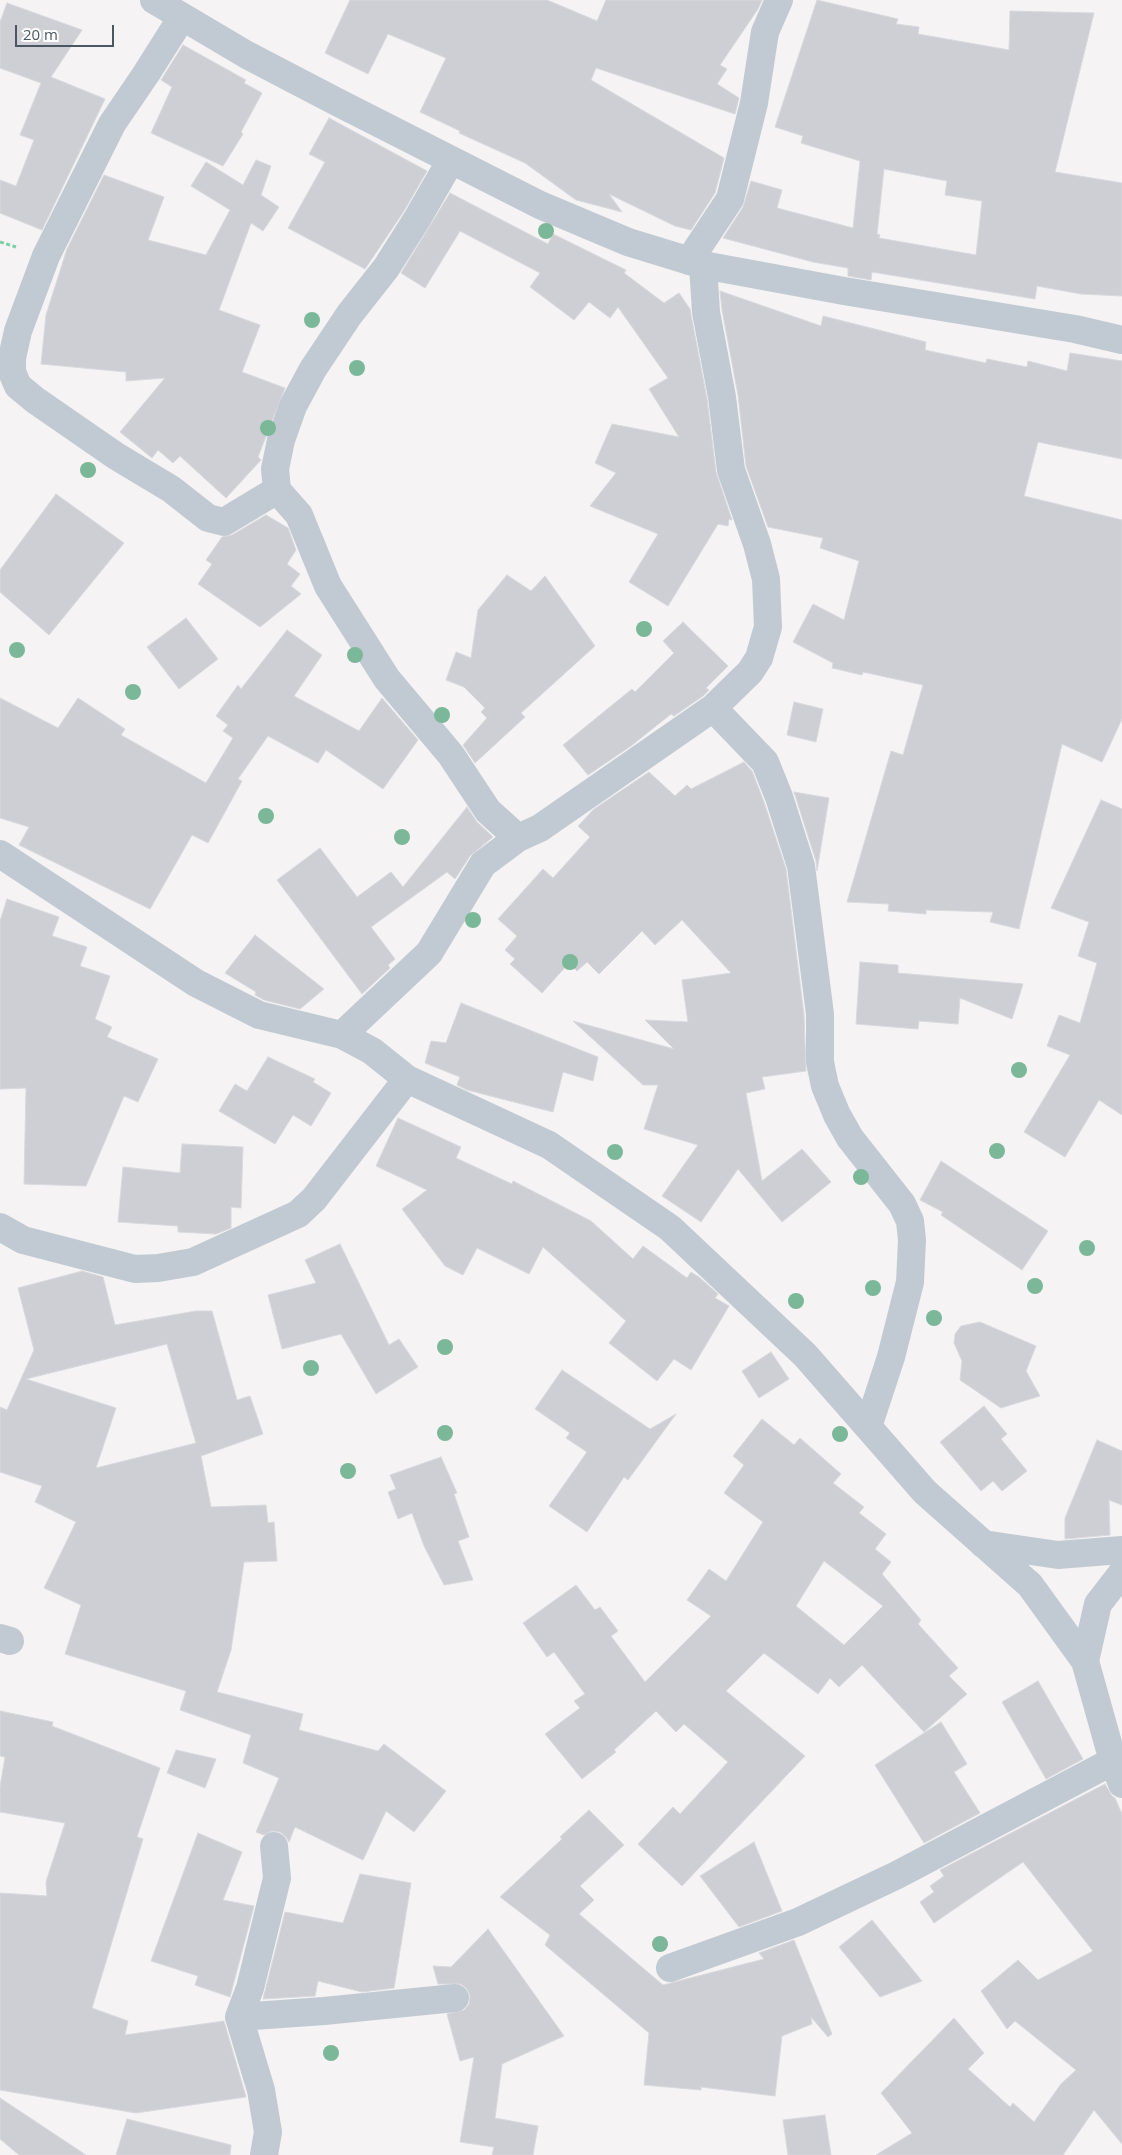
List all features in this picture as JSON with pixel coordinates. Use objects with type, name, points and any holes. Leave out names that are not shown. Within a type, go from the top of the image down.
[{"type":"street","points":[[154,0],[246,55],[451,160],[540,205],[628,242],[696,263],[844,292],[1074,329],[1122,340]]},
{"type":"street","points":[[342,1035],[429,953],[483,864],[518,838],[540,828],[713,708],[750,672],[759,658],[768,627],[766,579],[757,544],[731,470],[722,398],[696,263],[730,199],[754,103],[765,32],[779,0]]},
{"type":"street","points":[[182,17],[112,124],[46,256],[18,331],[12,358],[12,372],[18,386],[35,400],[116,456],[171,489],[208,518],[224,522],[277,490]]},
{"type":"street","points":[[451,160],[386,268],[349,314],[313,369],[294,406],[281,440],[275,469],[277,490],[299,515],[328,586],[387,678],[451,755],[488,811],[518,838]]},
{"type":"street","points":[[713,708],[765,762],[779,797],[801,866],[820,1014],[820,1062],[834,1108],[850,1138],[902,1204],[910,1222],[912,1240],[910,1282],[891,1357],[868,1427]]},
{"type":"street","points":[[0,854],[204,987],[258,1015],[342,1035],[372,1051],[408,1079],[548,1145],[670,1228],[805,1355],[925,1492],[1030,1585],[1085,1661],[1117,1772],[816,1913],[732,1947],[670,1968]]},
{"type":"street","points":[[0,1227],[23,1240],[135,1269],[158,1268],[193,1262],[298,1214],[314,1199],[408,1079]]},
{"type":"street","points":[[983,1544],[1058,1555],[1122,1550]]},
{"type":"street","points":[[1085,1661],[1098,1604],[1122,1573]]},
{"type":"street","points":[[264,2155],[268,2132],[262,2098],[239,2017],[250,1988],[277,1878],[274,1846]]},
{"type":"street","points":[[239,2017],[324,2011],[454,1998]]},
{"type":"building","points":[[350,0],[547,0],[597,21],[606,0],[762,0],[758,9],[720,65],[727,69],[717,84],[739,98],[735,114],[596,68],[591,80],[724,158],[715,193],[691,230],[675,226],[609,194],[622,212],[576,200],[525,163],[459,133],[460,131],[420,112],[446,58],[388,34],[368,74],[325,53]]},
{"type":"building","points":[[817,0],[898,19],[896,24],[919,27],[918,34],[1009,50],[1010,11],[1094,13],[1055,172],[1122,183],[1122,296],[1081,294],[1037,286],[1035,299],[872,272],[871,280],[848,276],[848,268],[813,262],[723,238],[743,207],[751,181],[782,190],[777,208],[853,228],[860,161],[801,143],[803,136],[775,127]],"holes":[[[884,169],[947,181],[945,195],[982,201],[976,255],[879,238],[880,235],[877,234]]]},
{"type":"building","points":[[7,3],[82,30],[51,77],[105,99],[42,230],[0,213],[0,180],[16,186],[34,140],[20,135],[41,83],[0,68],[0,22]]},
{"type":"building","points":[[183,45],[246,80],[244,83],[262,93],[241,132],[243,134],[223,166],[151,133],[172,87],[161,80]]},
{"type":"building","points":[[329,118],[427,171],[404,211],[365,269],[288,228],[325,162],[309,154]]},
{"type":"building","points":[[256,160],[271,166],[261,195],[279,207],[263,231],[251,223],[219,310],[260,325],[242,372],[285,388],[258,457],[261,460],[226,498],[180,456],[173,463],[158,450],[152,458],[120,432],[165,378],[126,381],[126,372],[41,364],[46,315],[67,249],[104,175],[164,197],[148,240],[206,255],[230,210],[191,186],[206,162],[243,185]]},
{"type":"building","points":[[450,193],[548,244],[553,234],[626,270],[624,273],[664,303],[679,293],[690,309],[707,399],[716,472],[732,520],[729,519],[728,526],[718,524],[668,606],[629,582],[658,534],[590,506],[616,473],[595,463],[612,424],[679,437],[649,389],[668,378],[618,307],[610,318],[589,302],[574,320],[530,287],[540,273],[460,231],[425,288],[401,273]]},
{"type":"building","points":[[720,291],[821,326],[823,316],[926,342],[925,350],[986,363],[987,359],[1027,367],[1028,361],[1067,371],[1070,353],[1122,361],[1122,459],[1038,442],[1024,496],[1122,520],[1122,719],[1102,762],[1062,744],[1019,929],[990,922],[993,912],[926,910],[926,914],[888,911],[889,904],[847,902],[891,751],[903,755],[923,685],[863,672],[862,675],[832,668],[833,663],[793,642],[813,604],[844,620],[859,561],[820,548],[823,538],[768,527],[746,466],[738,395]]},
{"type":"building","points":[[56,494],[124,543],[49,635],[0,592],[0,570]]},
{"type":"building","points":[[266,515],[288,528],[296,550],[287,564],[300,574],[291,586],[301,594],[260,627],[198,584],[212,564],[206,560],[222,537],[232,535]]},
{"type":"building","points":[[507,575],[531,591],[545,576],[595,646],[521,713],[525,717],[475,763],[463,745],[487,718],[481,712],[485,708],[464,687],[446,680],[456,652],[471,658],[478,610]]},
{"type":"building","points":[[186,618],[218,659],[179,689],[147,647]]},
{"type":"building","points":[[683,622],[728,666],[706,688],[709,690],[703,696],[674,716],[671,714],[631,746],[588,775],[563,745],[632,689],[635,692],[674,653],[663,641]]},
{"type":"building","points":[[287,630],[322,655],[294,696],[359,731],[382,698],[418,740],[383,789],[326,750],[318,763],[268,736],[238,779],[242,781],[208,843],[192,835],[150,909],[19,845],[29,827],[0,818],[0,698],[58,728],[78,698],[125,729],[121,735],[206,783],[233,738],[223,731],[228,725],[216,716],[238,685],[241,689]]},
{"type":"building","points":[[794,702],[823,709],[816,742],[787,735]]},
{"type":"building","points":[[744,762],[752,771],[786,869],[804,1015],[806,1071],[762,1077],[765,1089],[746,1093],[762,1181],[802,1149],[831,1182],[782,1222],[738,1169],[701,1222],[662,1196],[698,1145],[644,1129],[658,1085],[643,1085],[573,1021],[674,1049],[645,1020],[688,1022],[682,980],[731,973],[682,920],[655,945],[642,931],[599,974],[587,962],[577,971],[569,963],[542,993],[510,964],[515,959],[505,950],[517,936],[498,919],[543,869],[553,878],[590,837],[578,826],[594,809],[649,772],[675,796],[687,785],[691,789]]},
{"type":"building","points":[[794,792],[829,798],[817,871],[816,861]]},
{"type":"building","points":[[1101,800],[1122,809],[1122,1115],[1099,1100],[1065,1157],[1024,1132],[1070,1055],[1047,1046],[1059,1015],[1080,1023],[1097,963],[1078,956],[1089,922],[1051,908]]},
{"type":"building","points":[[467,807],[477,822],[493,837],[470,856],[455,879],[447,872],[371,927],[395,959],[388,965],[390,968],[362,994],[277,880],[320,848],[357,897],[391,872],[403,887]]},
{"type":"building","points":[[7,899],[59,917],[52,936],[87,947],[80,966],[110,976],[95,1019],[112,1027],[107,1037],[158,1059],[138,1102],[124,1096],[86,1186],[24,1184],[26,1088],[0,1089],[0,921]]},
{"type":"building","points":[[255,935],[324,989],[300,1009],[264,1000],[255,995],[256,992],[225,973]]},
{"type":"building","points":[[860,962],[898,965],[898,973],[1023,984],[1012,1019],[960,998],[958,1024],[919,1021],[918,1029],[856,1024]]},
{"type":"building","points":[[461,1003],[598,1057],[593,1081],[563,1072],[553,1112],[467,1090],[457,1085],[460,1077],[425,1063],[431,1041],[446,1043]]},
{"type":"building","points":[[268,1057],[315,1079],[313,1082],[331,1093],[311,1126],[293,1115],[275,1144],[219,1111],[235,1084],[247,1091]]},
{"type":"building","points":[[398,1118],[461,1147],[456,1158],[512,1184],[513,1181],[591,1221],[633,1259],[643,1246],[687,1278],[691,1272],[699,1277],[718,1294],[715,1298],[729,1306],[691,1370],[674,1359],[657,1381],[609,1343],[626,1321],[543,1247],[529,1274],[477,1248],[463,1275],[445,1266],[402,1209],[427,1190],[376,1166]]},
{"type":"building","points":[[182,1144],[243,1147],[241,1208],[231,1207],[231,1228],[216,1234],[178,1232],[178,1226],[118,1222],[123,1167],[180,1173]]},
{"type":"building","points":[[941,1161],[1048,1231],[1022,1270],[941,1215],[943,1212],[920,1200]]},
{"type":"building","points":[[340,1244],[389,1345],[399,1339],[418,1367],[376,1394],[341,1334],[282,1349],[268,1295],[316,1283],[305,1260]]},
{"type":"building","points":[[82,1271],[103,1277],[115,1325],[196,1311],[212,1311],[237,1400],[250,1396],[263,1434],[201,1456],[211,1507],[266,1505],[268,1523],[274,1522],[277,1561],[244,1562],[231,1650],[217,1692],[303,1714],[299,1730],[378,1751],[384,1744],[446,1791],[414,1832],[386,1811],[363,1860],[295,1827],[289,1842],[280,1832],[272,1831],[264,1835],[256,1832],[279,1778],[243,1763],[251,1735],[180,1710],[186,1691],[65,1654],[81,1605],[44,1588],[76,1522],[35,1502],[42,1486],[0,1472],[0,1407],[7,1410],[34,1350],[18,1288]],"holes":[[[167,1344],[196,1443],[96,1468],[116,1408],[26,1379]]]},
{"type":"building","points":[[980,1322],[1036,1346],[1026,1371],[1040,1396],[1001,1408],[960,1380],[962,1361],[954,1343],[955,1334],[961,1326]]},
{"type":"building","points":[[771,1352],[789,1379],[759,1398],[742,1371]]},
{"type":"building","points":[[562,1370],[650,1429],[676,1414],[628,1480],[624,1477],[587,1532],[549,1506],[587,1452],[566,1438],[570,1433],[535,1409]]},
{"type":"building","points":[[984,1406],[1007,1434],[1001,1439],[1027,1471],[1002,1491],[993,1481],[981,1491],[940,1442]]},
{"type":"building","points":[[762,1419],[794,1445],[800,1438],[841,1474],[833,1483],[864,1507],[859,1513],[886,1534],[875,1549],[891,1562],[882,1574],[921,1620],[918,1624],[958,1668],[949,1676],[967,1694],[924,1732],[862,1665],[839,1687],[830,1678],[818,1694],[764,1653],[726,1691],[805,1756],[682,1886],[638,1844],[673,1807],[680,1814],[728,1762],[684,1724],[676,1732],[656,1711],[614,1750],[616,1752],[582,1779],[545,1734],[580,1708],[574,1701],[585,1694],[554,1652],[547,1657],[523,1623],[576,1585],[595,1610],[600,1607],[618,1631],[611,1636],[645,1682],[711,1616],[687,1600],[709,1569],[726,1581],[763,1522],[724,1493],[744,1465],[733,1456]],"holes":[[[824,1561],[883,1606],[844,1645],[796,1606]]]},
{"type":"building","points":[[1097,1440],[1122,1451],[1122,1505],[1109,1500],[1110,1535],[1065,1539],[1065,1518]]},
{"type":"building","points":[[441,1457],[457,1493],[454,1494],[469,1537],[458,1541],[473,1580],[444,1585],[424,1546],[412,1513],[398,1519],[388,1492],[396,1489],[390,1475]]},
{"type":"building","points":[[1038,1681],[1083,1759],[1046,1779],[1002,1702]]},
{"type":"building","points":[[0,1711],[53,1722],[52,1726],[160,1768],[137,1837],[143,1839],[92,2008],[128,2021],[125,2035],[224,2021],[246,2097],[136,2113],[0,2090],[0,1893],[47,1896],[46,1882],[65,1823],[0,1812],[0,1787],[5,1757],[0,1756]]},
{"type":"building","points":[[941,1722],[967,1764],[954,1772],[980,1813],[924,1843],[875,1765]]},
{"type":"building","points":[[176,1750],[216,1759],[205,1788],[167,1773]]},
{"type":"building","points":[[1105,1784],[1115,1798],[1122,1814],[1122,2144],[1094,2110],[1063,2155],[876,2155],[912,2133],[881,2093],[954,2018],[984,2053],[968,2069],[1010,2107],[1013,2103],[1034,2122],[1061,2084],[1076,2070],[1015,2021],[1007,2029],[981,1991],[1018,1960],[1038,1980],[1093,1951],[1023,1862],[934,1923],[920,1902],[934,1892],[930,1886],[944,1876],[940,1870]]},
{"type":"building","points":[[589,1810],[624,1845],[580,1886],[594,1900],[579,1914],[663,1985],[764,1959],[759,1953],[794,1940],[832,2034],[828,2037],[811,2017],[812,2024],[782,2036],[775,2096],[701,2087],[701,2090],[644,2085],[649,2033],[545,1945],[550,1935],[500,1897],[562,1839],[560,1837]]},
{"type":"building","points":[[198,1833],[242,1852],[223,1900],[254,1906],[230,1997],[195,1985],[198,1976],[151,1961]]},
{"type":"building","points":[[754,1842],[782,1911],[739,1927],[700,1876]]},
{"type":"building","points":[[360,1874],[411,1883],[394,1988],[362,1992],[318,1981],[315,1996],[263,1999],[285,1912],[343,1923]]},
{"type":"building","points":[[872,1920],[922,1981],[880,1997],[839,1947]]},
{"type":"building","points":[[488,1929],[564,2036],[502,2064],[495,2118],[538,2126],[533,2155],[492,2155],[494,2147],[460,2142],[474,2057],[460,2061],[447,2014],[464,2010],[469,2004],[470,1996],[467,1989],[461,1984],[438,1984],[433,1966],[451,1967]]},
{"type":"building","points":[[0,2098],[86,2155],[19,2155],[0,2139]]},
{"type":"building","points":[[825,2115],[831,2155],[788,2155],[783,2120]]},
{"type":"building","points":[[127,2119],[231,2145],[230,2155],[116,2155]]}]
